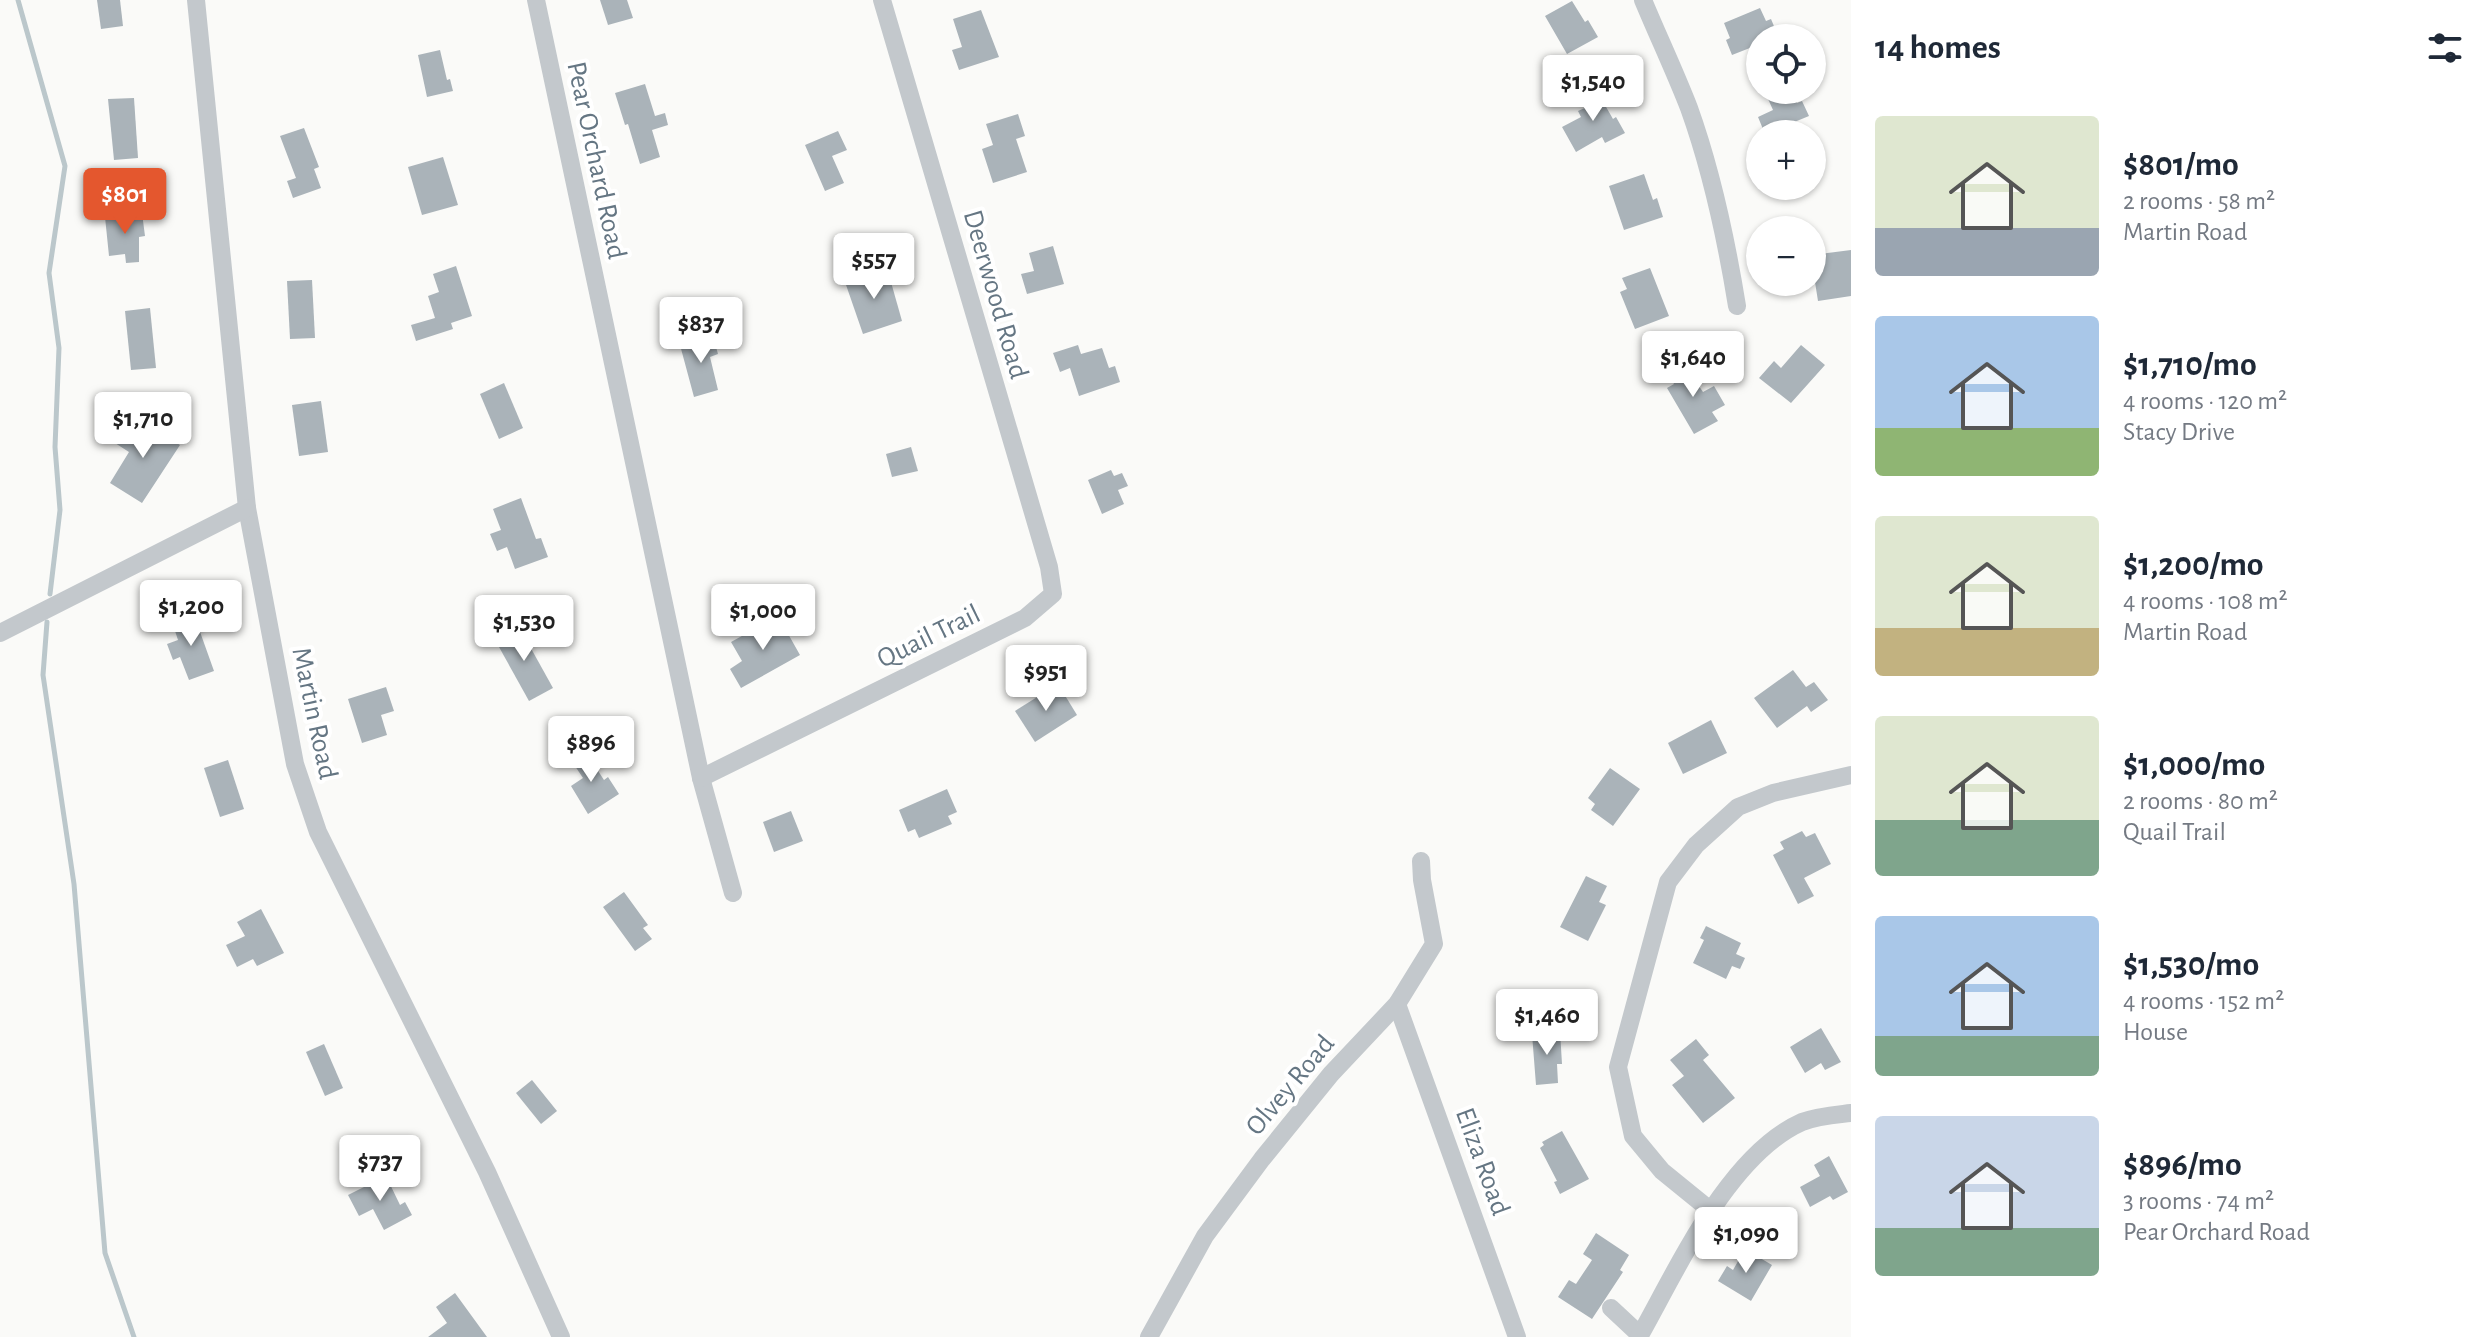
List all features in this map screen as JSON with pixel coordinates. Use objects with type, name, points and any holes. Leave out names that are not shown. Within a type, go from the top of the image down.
[{"type":"street","name":"Martin Road","points":[[196,0],[247,508],[295,764],[318,832],[487,1172],[561,1337]]},
{"type":"street","name":"Pear Orchard Road","points":[[536,0],[701,778],[733,893]]},
{"type":"street","name":"Deerwood Road","points":[[882,0],[1049,567],[1053,594],[1046,601]]},
{"type":"street","points":[[1643,0],[1689,108],[1716,197],[1737,306]]},
{"type":"street","points":[[0,633],[247,508]]},
{"type":"street","name":"Quail Trail","points":[[701,778],[1025,618],[1046,601]]},
{"type":"street","points":[[1710,1210],[1662,1171],[1633,1136],[1618,1067],[1668,882],[1696,845],[1738,807],[1773,793],[1851,775]]},
{"type":"street","name":"Olvey Road","points":[[1149,1337],[1205,1236],[1331,1074],[1397,1004],[1434,944],[1421,861]]},
{"type":"street","name":"Eliza Road","points":[[1397,1004],[1517,1337]]},
{"type":"street","points":[[1611,1308],[1640,1336],[1710,1210],[1760,1152],[1801,1123],[1825,1115],[1851,1113]]},
{"type":"building","points":[[97,0],[120,0],[123,26],[101,29]]},
{"type":"building","points":[[600,0],[627,0],[633,18],[608,25]]},
{"type":"building","points":[[1572,1],[1598,37],[1567,54],[1545,16]]},
{"type":"building","points":[[1760,8],[1766,21],[1771,19],[1773,24],[1746,24],[1746,50],[1732,55],[1724,23]]},
{"type":"building","points":[[981,10],[999,57],[959,70],[952,50],[962,47],[953,19]]},
{"type":"building","points":[[440,50],[453,91],[427,97],[418,55]]},
{"type":"building","points":[[645,84],[655,116],[665,113],[668,125],[652,130],[660,157],[640,164],[615,93]]},
{"type":"building","points":[[1594,86],[1625,133],[1605,143],[1602,137],[1576,152],[1562,127],[1581,117],[1578,111],[1587,107],[1580,94]]},
{"type":"building","points":[[134,98],[138,158],[114,160],[108,99]]},
{"type":"building","points":[[1770,104],[1803,104],[1809,116],[1799,120],[1759,120],[1758,117],[1773,110]]},
{"type":"building","points":[[1018,114],[1025,136],[1016,139],[1027,172],[993,183],[982,149],[993,145],[986,124]]},
{"type":"building","points":[[304,128],[319,167],[314,169],[321,188],[293,198],[287,181],[296,178],[280,136]]},
{"type":"building","points":[[838,131],[847,150],[832,156],[844,183],[825,191],[805,145]]},
{"type":"building","points":[[443,157],[458,205],[422,215],[408,167]]},
{"type":"building","points":[[1644,174],[1663,217],[1624,230],[1609,186]]},
{"type":"building","points":[[142,213],[145,236],[139,237],[139,262],[126,263],[125,254],[109,256],[105,217]]},
{"type":"building","points":[[1053,246],[1064,284],[1027,294],[1021,274],[1034,271],[1029,253]]},
{"type":"building","points":[[1851,250],[1851,296],[1818,301],[1817,296],[1826,296],[1826,253]]},
{"type":"building","points":[[456,266],[472,316],[451,323],[453,329],[416,341],[411,325],[435,318],[428,296],[439,292],[433,274]]},
{"type":"building","points":[[887,268],[902,321],[863,334],[845,282]]},
{"type":"building","points":[[1650,268],[1669,316],[1635,329],[1620,292],[1627,289],[1622,278]]},
{"type":"building","points":[[312,280],[315,338],[290,339],[287,281]]},
{"type":"building","points":[[150,308],[156,368],[131,370],[125,311]]},
{"type":"building","points":[[713,336],[718,354],[710,357],[718,390],[694,397],[680,345]]},
{"type":"building","points":[[1078,345],[1081,354],[1102,348],[1109,368],[1115,366],[1120,382],[1079,396],[1070,368],[1060,372],[1053,353]]},
{"type":"building","points":[[1801,345],[1825,365],[1791,403],[1759,378],[1774,361],[1781,368]]},
{"type":"building","points":[[1682,361],[1703,392],[1714,386],[1725,405],[1712,412],[1718,421],[1694,434],[1667,388],[1674,384],[1666,369]]},
{"type":"building","points":[[504,383],[523,428],[499,439],[480,394]]},
{"type":"building","points":[[321,401],[328,452],[299,456],[292,405]]},
{"type":"building","points":[[145,423],[180,445],[142,503],[110,483],[129,452],[115,443],[126,424],[139,432]]},
{"type":"building","points":[[911,447],[918,471],[892,477],[886,454]]},
{"type":"building","points":[[1111,470],[1114,476],[1122,473],[1128,486],[1118,490],[1124,504],[1102,514],[1088,480]]},
{"type":"building","points":[[521,498],[536,539],[541,538],[548,557],[515,569],[507,547],[497,551],[490,534],[501,530],[493,509]]},
{"type":"building","points":[[194,615],[214,671],[189,680],[180,657],[173,660],[167,644],[178,640],[172,622]]},
{"type":"building","points":[[778,616],[800,655],[741,688],[730,669],[742,661],[731,642]]},
{"type":"building","points":[[518,625],[553,688],[529,701],[494,638]]},
{"type":"building","points":[[1793,670],[1806,687],[1814,682],[1828,700],[1811,712],[1807,706],[1777,728],[1754,698]]},
{"type":"building","points":[[1058,684],[1077,715],[1035,742],[1015,711]]},
{"type":"building","points":[[386,687],[394,711],[381,715],[387,735],[362,743],[348,699]]},
{"type":"building","points":[[1711,720],[1727,753],[1683,774],[1668,743]]},
{"type":"building","points":[[583,748],[604,780],[608,777],[619,794],[588,814],[571,786],[583,778],[569,757]]},
{"type":"building","points":[[228,760],[244,809],[220,817],[204,768]]},
{"type":"building","points":[[1610,768],[1640,789],[1613,826],[1591,810],[1595,804],[1588,798]]},
{"type":"building","points":[[947,789],[957,812],[948,816],[952,824],[919,838],[915,829],[908,832],[899,810]]},
{"type":"building","points":[[791,811],[803,841],[774,852],[763,822]]},
{"type":"building","points":[[1802,831],[1806,837],[1815,833],[1831,864],[1804,878],[1814,896],[1798,904],[1773,855],[1784,849],[1780,842]]},
{"type":"building","points":[[1586,876],[1607,886],[1599,902],[1606,905],[1588,941],[1560,927]]},
{"type":"building","points":[[624,892],[648,925],[643,928],[652,939],[635,951],[603,907]]},
{"type":"building","points":[[261,909],[284,953],[257,966],[253,959],[237,967],[226,945],[245,936],[237,922]]},
{"type":"building","points":[[1706,926],[1741,943],[1736,954],[1745,958],[1740,969],[1732,966],[1726,979],[1693,963],[1704,940],[1700,938]]},
{"type":"building","points":[[1821,1028],[1841,1062],[1825,1070],[1821,1063],[1805,1073],[1790,1047]]},
{"type":"building","points":[[1560,1031],[1562,1064],[1557,1064],[1558,1083],[1536,1085],[1532,1034]]},
{"type":"building","points":[[1696,1039],[1709,1055],[1703,1060],[1735,1098],[1703,1123],[1672,1085],[1684,1076],[1670,1060]]},
{"type":"building","points":[[324,1044],[343,1088],[325,1096],[306,1052]]},
{"type":"building","points":[[532,1080],[557,1111],[541,1124],[516,1093]]},
{"type":"building","points":[[1562,1131],[1589,1179],[1560,1194],[1554,1182],[1557,1181],[1540,1148],[1544,1145],[1542,1142]]},
{"type":"building","points":[[1829,1156],[1848,1192],[1833,1200],[1830,1196],[1810,1207],[1800,1187],[1820,1176],[1814,1165]]},
{"type":"building","points":[[386,1176],[400,1205],[405,1202],[412,1215],[384,1230],[373,1209],[359,1216],[348,1195]]},
{"type":"building","points":[[1596,1233],[1629,1255],[1620,1270],[1623,1272],[1592,1319],[1558,1297],[1569,1280],[1576,1284],[1592,1260],[1583,1254]]},
{"type":"building","points":[[1745,1249],[1772,1265],[1751,1301],[1718,1281],[1727,1266],[1733,1270]]},
{"type":"building","points":[[455,1293],[487,1337],[428,1337],[447,1323],[436,1307]]},
{"type":"waterway","points":[[18,0],[65,166],[49,273],[59,348],[55,447],[60,510],[50,594]]},
{"type":"waterway","points":[[47,622],[43,675],[74,884],[105,1253],[134,1337]]}]
